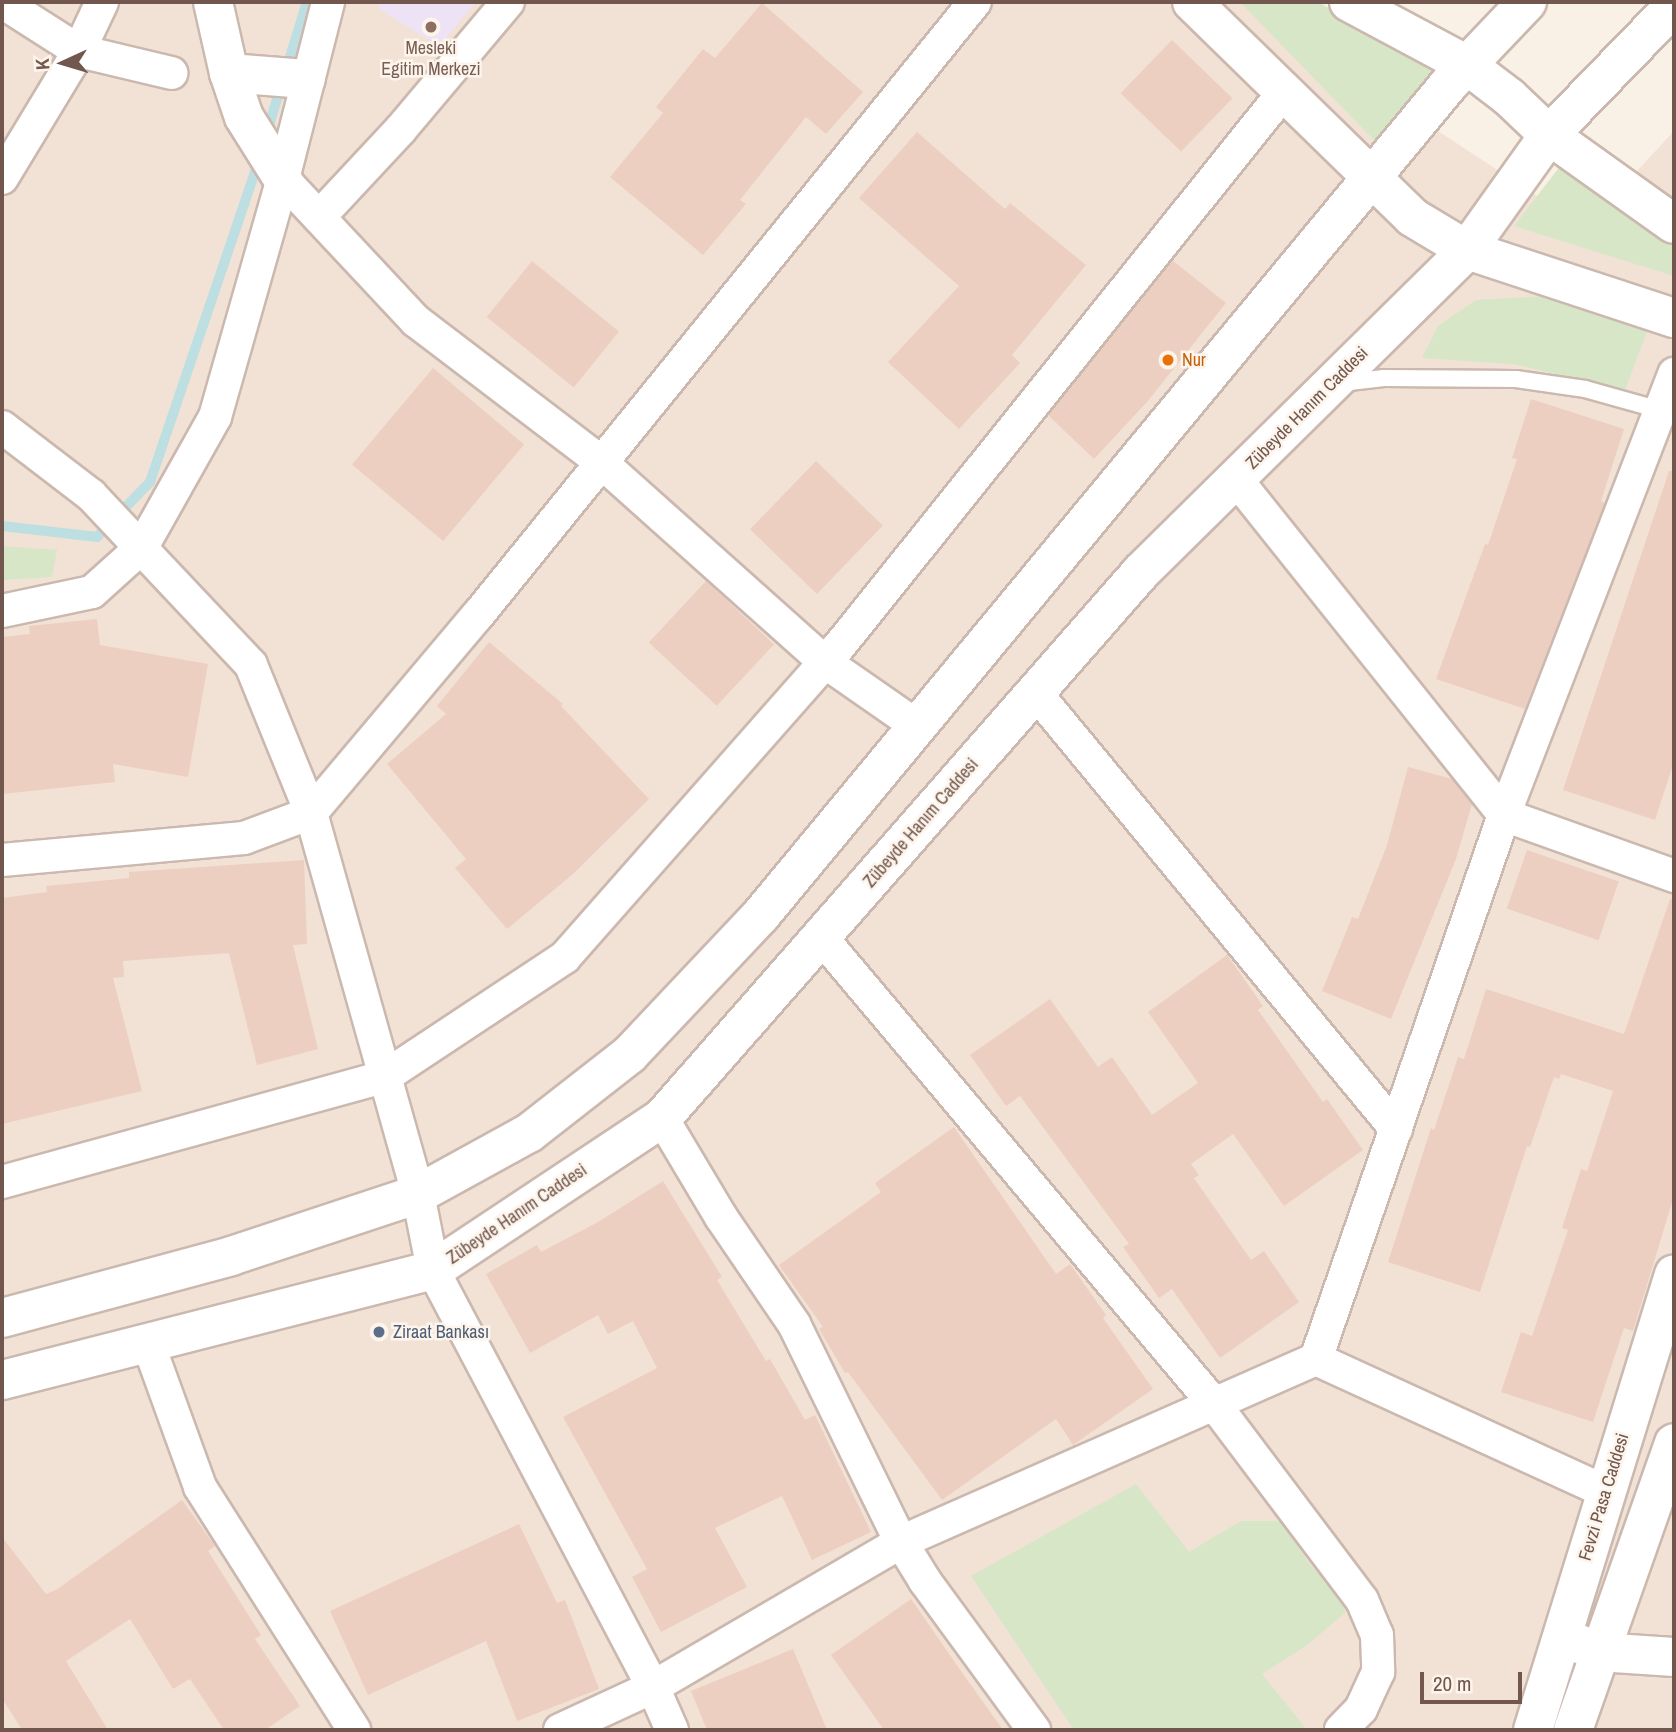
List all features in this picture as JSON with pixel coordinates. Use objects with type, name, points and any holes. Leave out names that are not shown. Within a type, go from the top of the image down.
[{"type":"main road","points":[[212,2],[270,76],[244,117],[277,172]]},
{"type":"main road","points":[[1192,2],[1370,179],[1412,217],[1467,250],[1674,318]]},
{"type":"main road","points":[[1349,2],[1467,65],[1509,97],[1549,135],[1674,224]]},
{"type":"main road","points":[[2,1318],[231,1256],[418,1194],[529,1133],[629,1054],[761,915],[1370,179],[1467,65],[1527,2]]},
{"type":"main road","name":"Zübeyde Hanım Caddesi","points":[[2,1380],[433,1270],[663,1118],[1141,572],[1467,250],[1549,135],[1674,6]]},
{"type":"main road","name":"Fevzi Pasa Caddesi","points":[[1547,1728],[1561,1637],[1674,1274]]},
{"type":"main road","name":"Fevzi Pasa Caddesi","points":[[1547,1728],[1599,1652],[1674,1443]]},
{"type":"main road","points":[[1561,1637],[1599,1652],[1674,1657]]},
{"type":"street","points":[[2,2],[79,51],[171,74]]},
{"type":"street","points":[[2,178],[79,51],[102,2]]},
{"type":"street","points":[[2,611],[92,592],[141,546],[215,417],[277,172],[270,76],[328,2]]},
{"type":"street","points":[[319,217],[401,129],[508,2]]},
{"type":"street","points":[[2,860],[244,838],[311,813],[601,463],[975,2]]},
{"type":"street","points":[[2,1182],[384,1077],[565,957],[825,662],[1283,93]]},
{"type":"street","points":[[277,172],[416,321],[601,463],[825,662],[917,726]]},
{"type":"street","points":[[560,1730],[653,1688],[901,1542],[1317,1359],[1504,815],[1674,374]]},
{"type":"street","points":[[2,428],[91,495],[251,665],[311,813],[418,1194],[433,1270],[653,1688],[672,1730]]},
{"type":"street","points":[[1236,478],[1504,815],[1674,876]]},
{"type":"street","points":[[1035,692],[1396,1129]]},
{"type":"street","points":[[821,937],[1215,1405],[1362,1600],[1371,1617],[1380,1653],[1378,1672],[1362,1709],[1341,1730]]},
{"type":"street","points":[[663,1118],[721,1217],[794,1324],[901,1542],[925,1581],[1034,1730]]},
{"type":"street","points":[[148,1343],[200,1487],[354,1730]]},
{"type":"street","points":[[1317,1359],[1606,1492]]},
{"type":"lane","points":[[1332,383],[1384,378],[1517,379],[1585,389],[1660,410]]},
{"type":"shaded area","points":[[2,2],[1240,2],[1585,227],[1674,131],[1674,1730],[2,1730]]},
{"type":"shaded area","name":"Mesleki Egitim Merkezi","points":[[380,2],[476,2],[439,46],[378,8]]},
{"type":"green space","points":[[1240,2],[1318,2],[1439,71],[1375,141]]},
{"type":"green space","points":[[1561,165],[1674,247],[1674,276],[1514,226]]},
{"type":"green space","points":[[1550,296],[1649,326],[1625,390],[1513,364],[1422,358],[1438,326],[1476,300]]},
{"type":"green space","points":[[2,546],[57,550],[52,577],[2,580]]},
{"type":"green space","points":[[1136,1484],[1189,1552],[1241,1521],[1282,1521],[1310,1565],[1331,1586],[1346,1612],[1307,1645],[1262,1674],[1307,1730],[1074,1730],[971,1576]]},
{"type":"building","points":[[762,3],[863,92],[826,134],[806,117],[740,200],[746,204],[703,255],[610,177],[663,113],[656,107],[703,49],[715,58]]},
{"type":"building","points":[[1172,40],[1232,98],[1181,152],[1121,93]]},
{"type":"building","points":[[917,132],[1005,209],[1010,203],[1086,265],[1012,355],[1020,363],[959,429],[888,362],[959,286],[859,198]]},
{"type":"building","points":[[1172,260],[1226,303],[1147,402],[1094,459],[1048,415]]},
{"type":"building","points":[[532,261],[619,331],[574,387],[487,317]]},
{"type":"building","points":[[433,368],[524,444],[443,541],[352,465]]},
{"type":"building","points":[[1531,399],[1624,429],[1601,501],[1605,503],[1525,709],[1436,679],[1485,544],[1488,545],[1517,459],[1512,458]]},
{"type":"building","points":[[816,461],[883,526],[817,594],[750,529]]},
{"type":"building","points":[[1669,471],[1674,471],[1674,762],[1655,820],[1563,790]]},
{"type":"building","points":[[706,581],[774,644],[717,706],[649,642]]},
{"type":"building","points":[[97,619],[100,645],[208,664],[188,777],[113,764],[115,782],[2,794],[2,637],[30,634],[29,626]]},
{"type":"building","points":[[489,642],[563,704],[561,706],[649,799],[573,874],[507,929],[455,868],[466,859],[387,764],[446,714],[437,706]]},
{"type":"building","points":[[1408,767],[1452,779],[1472,804],[1456,859],[1391,1019],[1322,991],[1352,917],[1358,919],[1387,845]]},
{"type":"building","points":[[1527,850],[1619,882],[1599,940],[1507,909]]},
{"type":"building","points":[[304,860],[307,944],[293,945],[318,1049],[257,1065],[229,953],[123,961],[124,977],[113,978],[142,1091],[2,1124],[2,898],[47,892],[46,886],[129,878],[129,872]]},
{"type":"building","points":[[1670,899],[1674,900],[1674,1196],[1633,1331],[1624,1328],[1593,1422],[1501,1392],[1521,1332],[1532,1336],[1568,1230],[1562,1228],[1581,1169],[1587,1171],[1613,1091],[1561,1074],[1559,1079],[1554,1077],[1530,1147],[1527,1146],[1480,1292],[1388,1262],[1431,1128],[1434,1130],[1458,1057],[1464,1059],[1486,989],[1624,1034]]},
{"type":"building","points":[[1227,955],[1263,1006],[1258,1010],[1323,1102],[1327,1099],[1363,1150],[1284,1206],[1233,1134],[1191,1164],[1199,1175],[1194,1178],[1251,1260],[1264,1251],[1299,1302],[1220,1358],[1172,1289],[1159,1298],[1123,1247],[1129,1244],[1020,1096],[1006,1106],[970,1055],[1050,999],[1098,1067],[1112,1057],[1152,1115],[1198,1083],[1148,1012]]},
{"type":"building","points":[[954,1127],[1056,1274],[1070,1264],[1106,1315],[1103,1318],[1153,1389],[1073,1445],[1056,1419],[942,1500],[848,1372],[845,1373],[819,1329],[823,1327],[779,1265],[881,1192],[875,1183]]},
{"type":"building","points":[[663,1181],[722,1277],[717,1280],[766,1361],[770,1359],[805,1420],[815,1415],[871,1532],[812,1560],[782,1496],[715,1528],[747,1587],[661,1632],[632,1577],[647,1569],[563,1417],[657,1368],[633,1321],[608,1334],[598,1315],[530,1353],[486,1274],[537,1245],[541,1252],[598,1222]]},
{"type":"building","points":[[182,1500],[215,1546],[208,1551],[261,1635],[255,1639],[300,1706],[265,1730],[224,1730],[190,1679],[173,1689],[130,1619],[66,1661],[108,1730],[22,1730],[2,1698],[2,1537],[46,1594],[56,1590]]},
{"type":"building","points":[[519,1524],[557,1603],[565,1600],[599,1689],[517,1721],[486,1641],[368,1695],[330,1611]]},
{"type":"building","points":[[911,1599],[1003,1730],[884,1730],[831,1655]]},
{"type":"building","points":[[793,1649],[827,1730],[707,1730],[691,1691]]},
{"type":"waterway","points":[[266,135],[307,2]]},
{"type":"waterway","points":[[2,526],[97,537],[150,482],[260,157]]},
{"type":"place","name":"Mesleki Egitim Merkezi","points":[[431,27]]},
{"type":"place","name":"Nur","points":[[1168,360]]},
{"type":"place","name":"Ziraat Bankası","points":[[379,1332]]}]
